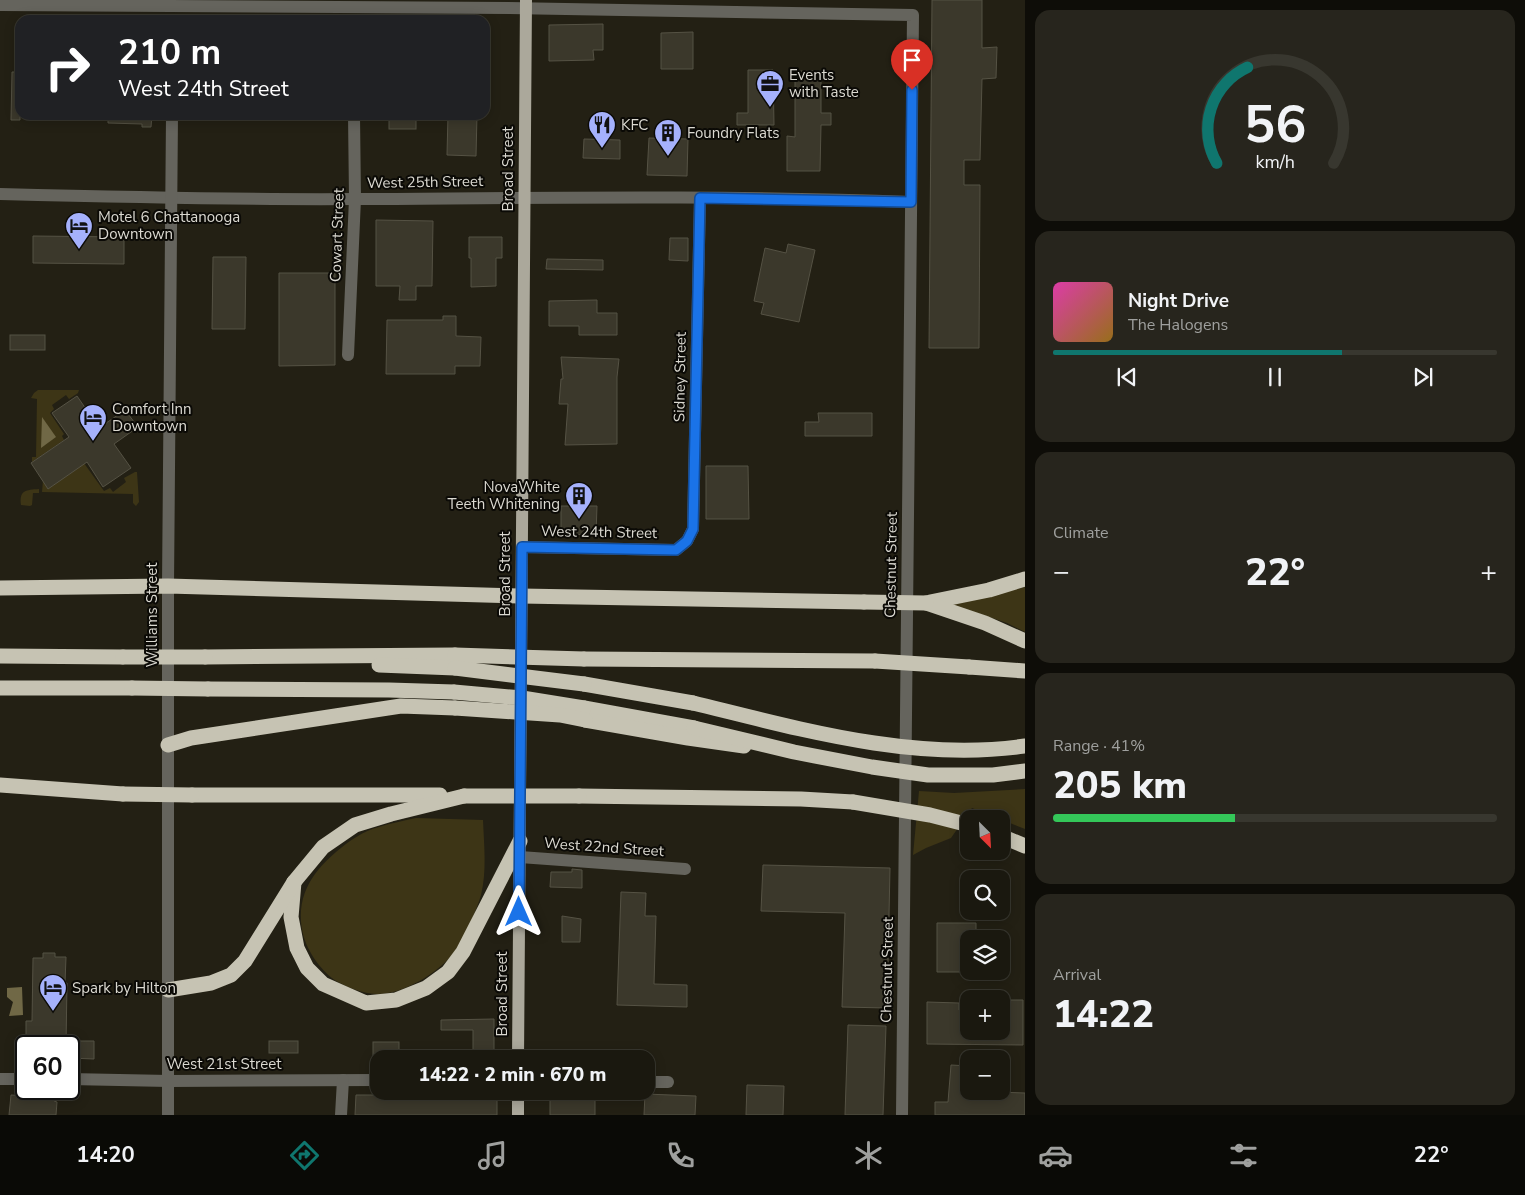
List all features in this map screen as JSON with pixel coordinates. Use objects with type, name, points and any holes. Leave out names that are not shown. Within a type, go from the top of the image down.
[{"type":"highway","points":[[0,588],[168,586],[522,596],[926,603],[989,590],[1025,579]]},
{"type":"highway","points":[[926,603],[985,623],[1025,641]]},
{"type":"highway","points":[[0,656],[455,661],[584,659],[875,661],[1025,671]]},
{"type":"highway","points":[[455,661],[693,703],[813,732],[882,744],[944,750],[996,750],[1025,746]]},
{"type":"highway","points":[[0,688],[454,692],[522,698],[585,714],[872,767],[928,775],[993,774],[1025,771]]},
{"type":"highway","points":[[168,745],[191,738],[401,706],[560,716],[585,714]]},
{"type":"highway","points":[[0,785],[123,794],[687,797],[853,802],[921,813],[960,823]]},
{"type":"highway","points":[[168,990],[211,983],[232,975],[245,960],[294,882],[323,847],[355,825],[464,796]]},
{"type":"highway","points":[[1010,840],[1025,846]]},
{"type":"highway","points":[[294,882],[291,917],[296,948],[306,968],[323,984],[366,1003],[396,1000],[426,988],[448,972],[463,952],[520,841]]},
{"type":"main road","name":"Broad Street","points":[[518,1050],[526,4]]},
{"type":"main road","points":[[518,1100],[518,1115]]},
{"type":"street","points":[[0,5],[174,3],[353,9],[526,4],[709,6]]},
{"type":"street","name":"Chestnut Street","points":[[709,6],[913,15],[902,1115]]},
{"type":"street","name":"Williams Street","points":[[168,1115],[168,586],[172,120]]},
{"type":"street","name":"Cowart Street","points":[[348,355],[355,200],[354,120]]},
{"type":"street","name":"West 25th Street","points":[[0,194],[355,200],[700,198],[911,202]]},
{"type":"street","name":"Sidney Street","points":[[676,550],[687,541],[693,529],[700,198]]},
{"type":"street","name":"West 24th Street","points":[[522,547],[676,550]]},
{"type":"street","name":"West 22nd Street","points":[[520,857],[686,869]]},
{"type":"street","points":[[0,1079],[15,1079]]},
{"type":"street","name":"West 21st Street","points":[[80,1079],[169,1081],[370,1080]]},
{"type":"street","points":[[341,1115],[343,1080]]},
{"type":"street","points":[[655,1082],[668,1082]]},
{"type":"shaded area","points":[[38,390],[79,390],[78,393],[69,399],[66,395],[52,405],[54,409],[50,413],[64,434],[62,436],[64,440],[32,462],[32,457],[36,457],[37,399],[31,398]]},
{"type":"shaded area","points":[[42,417],[56,437],[41,448]]},
{"type":"shaded area","points":[[81,459],[104,491],[110,488],[113,492],[126,482],[124,478],[137,472],[139,502],[136,506],[133,503],[133,494],[42,492],[43,480],[49,488],[81,466]]},
{"type":"shaded area","points":[[39,489],[39,493],[33,493],[32,505],[21,505],[21,496],[24,492]]},
{"type":"shaded area","points":[[1025,587],[1025,632],[1007,623],[951,606],[950,603],[985,597]]},
{"type":"shaded area","points":[[1025,789],[1025,829],[1010,823],[1010,810],[977,810],[972,808],[971,810],[960,810],[960,825],[951,838],[913,855],[919,791],[954,793]]},
{"type":"shaded area","points":[[416,818],[483,820],[485,858],[481,895],[465,935],[457,949],[438,968],[419,981],[398,990],[378,994],[362,992],[332,978],[316,961],[303,934],[301,910],[303,898],[312,878],[319,869],[327,860],[356,837],[373,829]]},
{"type":"shaded area","points":[[22,987],[23,1015],[9,1016],[13,1002],[7,997],[7,988]]},
{"type":"building","points":[[932,0],[982,0],[982,48],[997,47],[996,78],[982,79],[980,160],[964,160],[964,185],[980,185],[979,348],[929,348]]},
{"type":"building","points":[[603,24],[603,50],[593,50],[594,60],[549,61],[549,25]]},
{"type":"building","points":[[693,32],[693,69],[661,69],[661,33]]},
{"type":"building","points":[[748,70],[773,70],[774,125],[737,125],[737,113],[748,113]]},
{"type":"building","points":[[795,71],[821,71],[821,113],[831,113],[831,125],[821,125],[820,171],[787,171],[787,136],[795,137]]},
{"type":"building","points":[[12,72],[15,72],[15,120],[11,120]]},
{"type":"building","points":[[108,120],[152,120],[151,127],[142,127],[142,124],[108,123]]},
{"type":"building","points":[[389,120],[416,120],[416,129],[389,129]]},
{"type":"building","points":[[448,120],[477,120],[476,156],[447,155]]},
{"type":"building","name":"Foundry Flats","points":[[649,138],[688,139],[687,176],[647,175]]},
{"type":"building","name":"KFC","points":[[584,139],[620,140],[620,159],[583,158]]},
{"type":"building","points":[[376,220],[433,221],[432,286],[416,286],[416,300],[399,300],[400,286],[376,286]]},
{"type":"building","name":"Motel 6 Chattanooga Downtown","points":[[33,236],[124,237],[124,264],[33,263]]},
{"type":"building","points":[[469,237],[502,237],[502,258],[496,258],[496,286],[471,287]]},
{"type":"building","points":[[670,238],[688,238],[688,261],[669,260]]},
{"type":"building","points":[[788,244],[815,250],[799,322],[761,314],[764,303],[754,301],[765,248],[786,253]]},
{"type":"building","points":[[213,257],[246,257],[245,329],[212,329]]},
{"type":"building","points":[[547,259],[603,260],[603,270],[546,269]]},
{"type":"building","points":[[279,273],[335,273],[335,365],[279,366]]},
{"type":"building","points":[[597,300],[597,313],[617,313],[617,335],[579,335],[579,326],[549,326],[549,301]]},
{"type":"building","points":[[443,316],[456,316],[456,336],[481,337],[480,366],[455,366],[455,374],[386,374],[387,320],[443,320]]},
{"type":"building","points":[[10,335],[45,335],[45,350],[10,350]]},
{"type":"building","points":[[561,357],[619,359],[617,377],[617,444],[565,445],[568,404],[559,404],[561,379],[563,379]]},
{"type":"building","name":"Comfort Inn Downtown","points":[[77,396],[99,428],[125,410],[138,427],[114,444],[131,468],[103,487],[87,462],[48,489],[31,463],[69,437],[52,413]]},
{"type":"building","points":[[818,413],[872,413],[872,436],[805,436],[805,422],[819,422]]},
{"type":"building","points":[[706,466],[748,466],[749,519],[706,519]]},
{"type":"building","name":"NovaWhite Teeth Whitening","points":[[561,506],[597,506],[596,535],[561,534]]},
{"type":"building","points":[[763,865],[890,868],[887,1008],[842,1007],[845,913],[761,911]]},
{"type":"building","points":[[572,869],[582,870],[582,888],[550,887],[551,872],[572,872]]},
{"type":"building","points":[[621,892],[646,893],[645,916],[656,916],[654,984],[687,985],[687,1007],[617,1005]]},
{"type":"building","points":[[562,916],[581,919],[580,942],[562,942]]},
{"type":"building","points":[[937,923],[976,923],[976,930],[960,930],[960,972],[937,972]]},
{"type":"building","points":[[43,953],[55,953],[55,957],[66,957],[66,1035],[26,1035],[26,1021],[32,1021],[33,958],[43,958]]},
{"type":"building","points":[[1010,1000],[1023,1000],[1023,1045],[927,1044],[927,1002],[959,1003],[960,1040],[1010,1040]]},
{"type":"building","points":[[494,1019],[494,1050],[473,1050],[473,1030],[441,1030],[441,1020]]},
{"type":"building","points":[[848,1025],[886,1026],[883,1115],[845,1115]]},
{"type":"building","points":[[80,1041],[94,1041],[94,1059],[80,1058]]},
{"type":"building","points":[[269,1041],[298,1041],[298,1053],[269,1053]]},
{"type":"building","points":[[373,1042],[399,1042],[399,1050],[373,1050]]},
{"type":"building","points":[[951,1065],[960,1066],[960,1100],[1010,1100],[1010,1092],[1025,1093],[1025,1115],[935,1115],[935,1102],[948,1102]]},
{"type":"building","points":[[747,1085],[784,1086],[783,1115],[746,1115]]},
{"type":"building","points":[[655,1094],[696,1096],[695,1115],[644,1115],[645,1100],[655,1100]]},
{"type":"building","points":[[11,1095],[15,1095],[15,1100],[54,1100],[57,1102],[56,1115],[9,1115]]},
{"type":"building","points":[[356,1095],[370,1095],[370,1100],[497,1100],[497,1115],[355,1115]]},
{"type":"building","points":[[550,1100],[595,1100],[595,1115],[550,1115]]},
{"type":"place","name":"Events with Taste","points":[[770,108]]},
{"type":"place","name":"KFC","points":[[602,149]]},
{"type":"place","name":"Foundry Flats","points":[[668,157]]},
{"type":"place","name":"Motel 6 Chattanooga Downtown","points":[[79,250]]},
{"type":"place","name":"Comfort Inn Downtown","points":[[93,442]]},
{"type":"place","name":"NovaWhite Teeth Whitening","points":[[579,520]]},
{"type":"place","name":"Spark by Hilton","points":[[53,1012]]},
{"type":"route","points":[[519,912],[522,547],[676,550],[687,541],[693,529],[700,198],[911,202],[912,90]]}]
